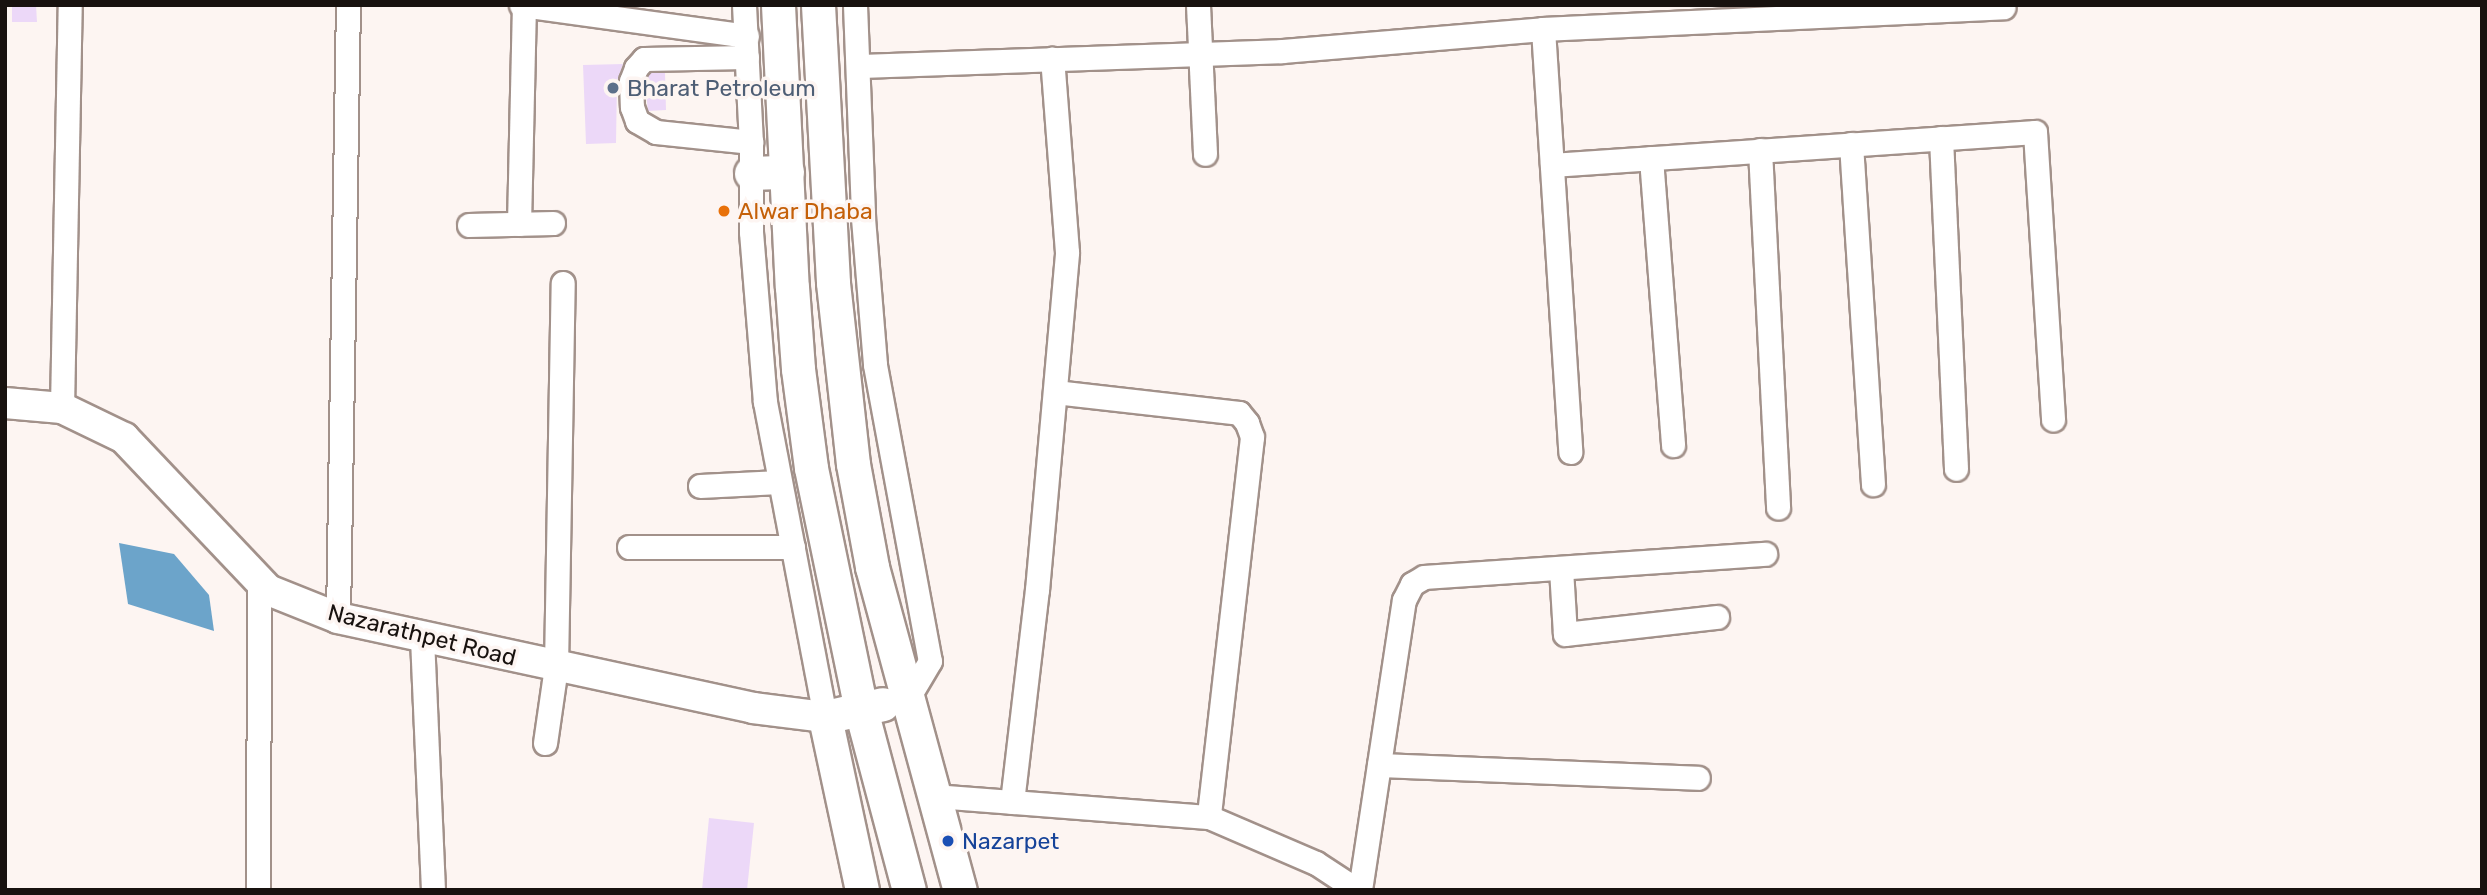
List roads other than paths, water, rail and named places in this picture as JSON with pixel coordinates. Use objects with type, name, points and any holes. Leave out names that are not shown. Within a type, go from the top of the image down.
[{"type":"highway","points":[[778,5],[798,369],[809,455],[862,710],[909,890]]},
{"type":"highway","points":[[818,5],[834,296],[851,451],[872,568],[960,890]]},
{"type":"highway","points":[[751,158],[787,172]]},
{"type":"highway","points":[[862,890],[825,717],[908,698]]},
{"type":"main road","name":"Nazarathpet Road","points":[[5,403],[61,408],[124,438],[268,590],[338,618],[753,708],[825,717]]},
{"type":"street","points":[[61,408],[70,5]]},
{"type":"street","points":[[338,618],[348,5]]},
{"type":"street","points":[[519,224],[522,5],[747,46]]},
{"type":"street","points":[[744,5],[751,158],[751,232],[765,402],[825,717]]},
{"type":"street","points":[[855,5],[863,218],[875,365],[930,661],[908,698]]},
{"type":"street","points":[[1198,5],[1205,154]]},
{"type":"street","points":[[858,66],[1282,51],[1543,29],[2003,7]]},
{"type":"street","points":[[1543,29],[1570,452]]},
{"type":"street","points":[[747,46],[645,59],[636,68],[631,81],[632,107],[637,121],[656,132],[751,158]]},
{"type":"street","points":[[1012,802],[1037,590],[1067,252],[1052,59]]},
{"type":"street","points":[[1552,165],[2035,132],[2053,419]]},
{"type":"street","points":[[1941,138],[1955,469]]},
{"type":"street","points":[[1850,144],[1873,484]]},
{"type":"street","points":[[1760,150],[1779,508]]},
{"type":"street","points":[[1651,158],[1674,445]]},
{"type":"street","points":[[469,225],[553,223]]},
{"type":"street","points":[[545,743],[556,667],[563,283]]},
{"type":"street","points":[[1055,392],[1239,414],[1247,422],[1252,437],[1209,817]]},
{"type":"street","points":[[700,486],[779,482]]},
{"type":"street","points":[[629,547],[793,547]]},
{"type":"street","points":[[935,796],[1209,817],[1315,863],[1359,890],[1404,600],[1412,584],[1424,577],[1765,554]]},
{"type":"street","points":[[1561,569],[1564,634],[1717,617]]},
{"type":"street","points":[[258,890],[259,580]]},
{"type":"street","points":[[422,638],[433,890]]},
{"type":"street","points":[[1379,765],[1698,778]]},
{"type":"water","points":[[119,543],[174,554],[209,595],[214,631],[128,604]]},
{"type":"place","name":"Bharat Petroleum","points":[[613,88]]},
{"type":"place","name":"Alwar Dhaba","points":[[724,211]]},
{"type":"place","name":"Nazarpet","points":[[948,841]]}]
